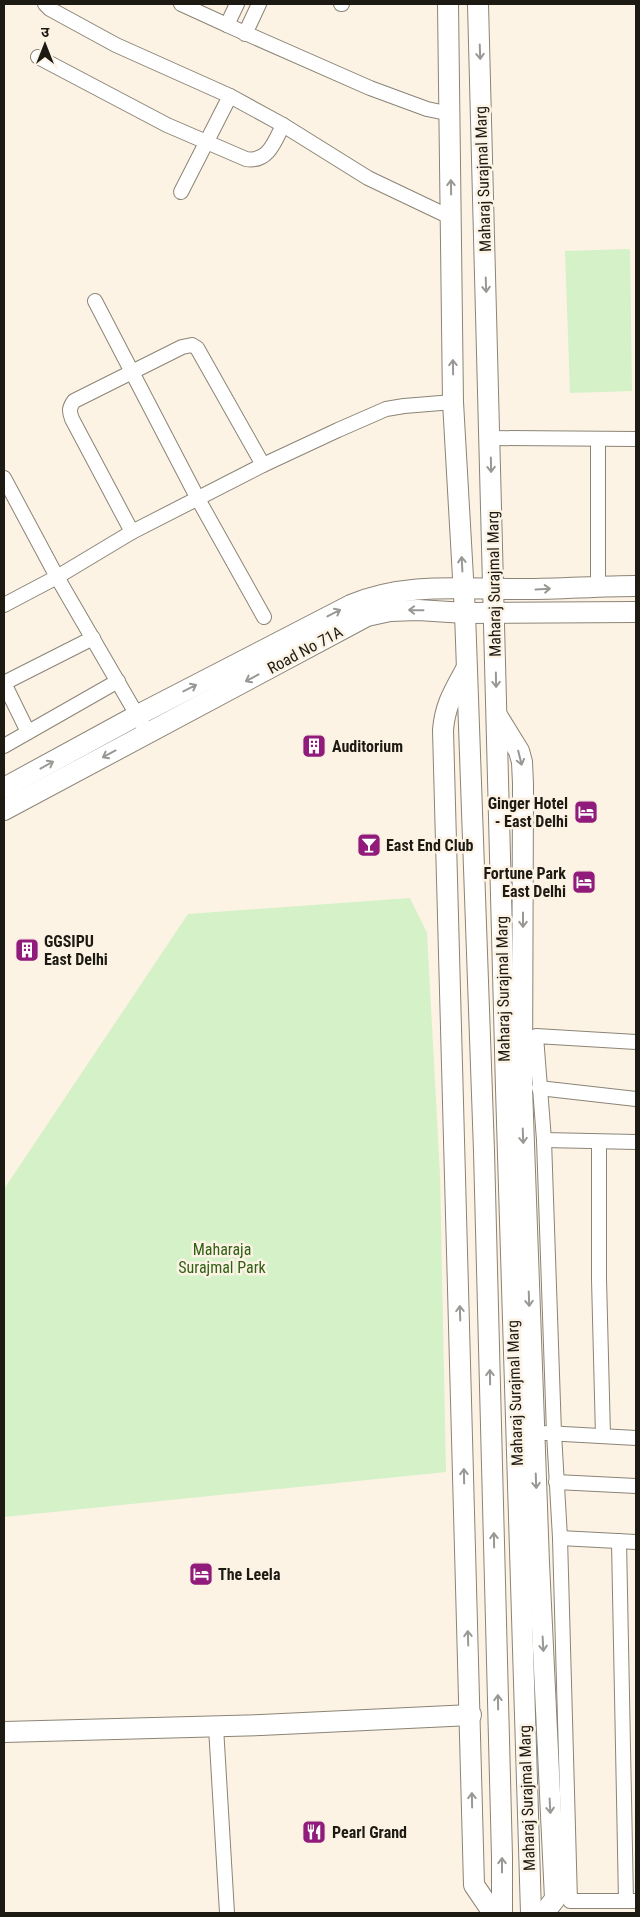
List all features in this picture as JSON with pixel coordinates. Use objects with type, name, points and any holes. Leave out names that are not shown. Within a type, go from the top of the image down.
[{"type":"street","points":[[45,4],[50,9],[116,45],[230,96],[283,125],[368,178],[452,218]]},
{"type":"street","points":[[181,4],[370,88],[427,109],[451,114]]},
{"type":"street","points":[[227,25],[237,4]]},
{"type":"street","points":[[245,34],[259,4]]},
{"type":"street","name":"Maharaj Surajmal Marg","points":[[448,4],[451,114],[453,402],[465,613],[484,1151],[502,1913]]},
{"type":"street","name":"Maharaj Surajmal Marg","points":[[478,4],[497,715],[519,751],[522,762],[522,1088]]},
{"type":"street","points":[[38,57],[167,125],[246,159],[258,159],[270,150],[283,125]]},
{"type":"street","points":[[181,192],[230,96]]},
{"type":"street","points":[[95,301],[198,499],[264,618]]},
{"type":"street","points":[[132,532],[69,411],[74,401],[182,347],[192,345],[197,348],[263,465]]},
{"type":"street","points":[[4,606],[132,532],[263,465],[386,409],[453,402]]},
{"type":"street","points":[[490,438],[636,439]]},
{"type":"street","points":[[598,439],[598,586]]},
{"type":"street","points":[[4,478],[57,577],[148,734]]},
{"type":"street","name":"Road No 71A","points":[[4,788],[138,715],[363,599],[393,592],[463,587],[525,589],[636,586]]},
{"type":"street","name":"Road No 71A","points":[[4,810],[367,616],[390,610],[465,613],[636,612]]},
{"type":"street","points":[[28,732],[4,683],[93,638]]},
{"type":"street","name":"Maharaj Surajmal Marg","points":[[466,669],[449,699],[443,730],[471,1715],[474,1885],[493,1913]]},
{"type":"street","points":[[4,746],[118,681]]},
{"type":"street","points":[[544,1913],[555,1900],[525,1432],[522,1088],[536,1036],[636,1042]]},
{"type":"street","points":[[522,1088],[636,1099]]},
{"type":"street","points":[[522,1088],[544,1140],[554,1433],[560,1538],[570,1902],[631,1901],[619,1541]]},
{"type":"street","points":[[544,1140],[636,1142]]},
{"type":"street","points":[[599,1142],[602,1436]]},
{"type":"street","points":[[525,1432],[636,1438]]},
{"type":"street","name":"Maharaj Surajmal Marg","points":[[525,1432],[531,1913]]},
{"type":"street","points":[[463,1440],[491,1441]]},
{"type":"street","points":[[556,1482],[636,1486]]},
{"type":"street","points":[[560,1538],[636,1542]]},
{"type":"street","points":[[4,1732],[216,1727],[471,1715]]},
{"type":"street","points":[[216,1727],[226,1913]]},
{"type":"green space","points":[[630,249],[632,391],[570,393],[565,251]]},
{"type":"green space","name":"Maharaja Surajmal Park","points":[[410,898],[427,933],[440,1175],[446,1472],[4,1517],[4,1189],[188,914]]},
{"type":"place","name":"Auditorium","points":[[314,746]]},
{"type":"place","name":"Ginger Hotel - East Delhi","points":[[586,812]]},
{"type":"place","name":"East End Club","points":[[369,845]]},
{"type":"place","name":"Fortune Park East Delhi","points":[[584,882]]},
{"type":"place","name":"GGSIPU East Delhi","points":[[27,950]]},
{"type":"place","name":"The Leela","points":[[201,1574]]},
{"type":"place","name":"Pearl Grand","points":[[314,1832]]}]
